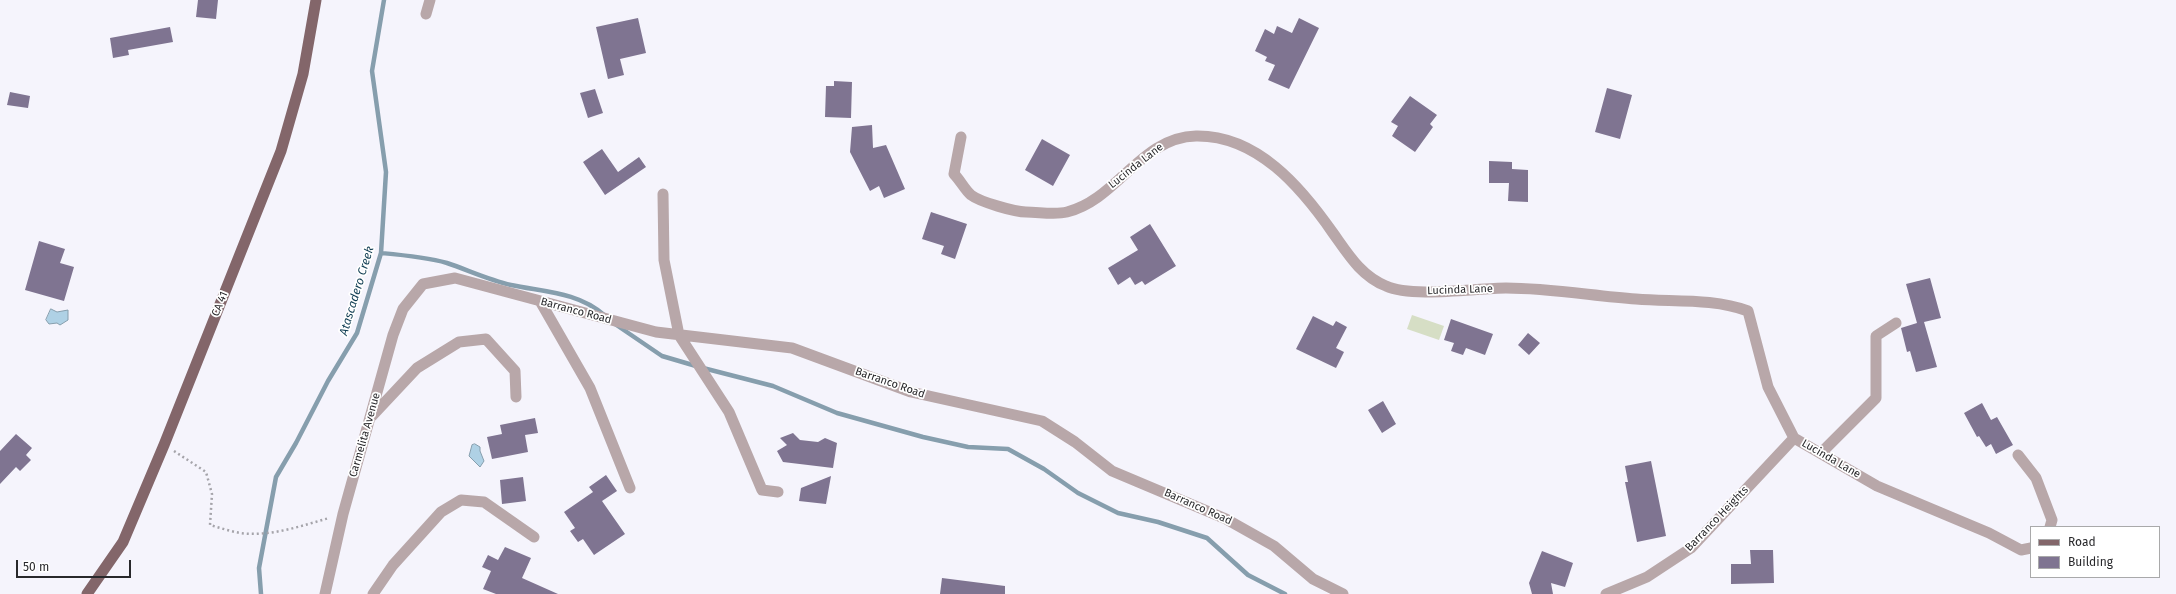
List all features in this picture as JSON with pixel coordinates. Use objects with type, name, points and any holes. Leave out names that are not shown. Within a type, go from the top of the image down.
[{"type":"main road","name":"CA 41","points":[[87,594],[123,542],[164,445],[281,151],[303,74],[316,0]]},
{"type":"street","points":[[426,14],[430,0]]},
{"type":"street","name":"Lucinda Lane","points":[[961,137],[954,174],[972,195],[1015,212],[1066,213],[1090,203],[1133,166],[1168,140],[1196,136],[1230,141],[1268,160],[1281,170],[1309,198],[1360,270],[1385,286],[1405,292],[1509,288],[1636,299],[1729,304],[1748,311],[1768,387],[1794,438],[1877,486],[1989,533],[2020,550],[2030,548]]},
{"type":"street","points":[[663,194],[664,260],[679,335],[729,412],[762,490],[778,492]]},
{"type":"street","name":"Barranco Road","points":[[424,284],[455,278],[656,332],[792,348],[911,392],[1042,421],[1075,442],[1112,471],[1226,519],[1274,546],[1313,579],[1342,594]]},
{"type":"street","name":"Carmelita Avenue","points":[[325,594],[343,514],[393,335],[403,309],[424,284]]},
{"type":"street","points":[[540,301],[590,388],[630,488]]},
{"type":"street","points":[[1821,453],[1876,398],[1876,336],[1896,323]]},
{"type":"street","points":[[370,418],[417,368],[459,342],[486,339],[515,371],[516,397]]},
{"type":"street","name":"Barranco Heights","points":[[1606,594],[1647,577],[1691,548],[1794,438]]},
{"type":"street","points":[[2018,455],[2036,478],[2052,520],[2050,526]]},
{"type":"street","points":[[373,594],[392,564],[441,512],[461,500],[484,502],[534,536]]},
{"type":"path","points":[[164,445],[206,472],[212,494],[210,526],[242,533],[281,531],[343,514]]},
{"type":"green space","points":[[1412,315],[1444,326],[1439,340],[1407,329]]},
{"type":"water","points":[[51,309],[57,312],[68,310],[68,320],[60,325],[57,323],[49,324],[46,320]]},
{"type":"water","points":[[475,444],[480,447],[484,461],[480,467],[469,456],[472,445]]},
{"type":"building","points":[[198,0],[218,0],[216,19],[196,17]]},
{"type":"building","points":[[638,18],[646,53],[620,59],[624,75],[608,79],[596,27]]},
{"type":"building","points":[[1299,18],[1319,28],[1289,89],[1268,80],[1275,65],[1265,61],[1267,57],[1255,51],[1265,29],[1274,34],[1277,26],[1292,33]]},
{"type":"building","points":[[170,27],[173,42],[128,50],[129,55],[113,58],[110,38]]},
{"type":"building","points":[[834,81],[852,82],[851,118],[825,117],[826,86],[834,86]]},
{"type":"building","points":[[1607,88],[1632,95],[1620,139],[1595,132]]},
{"type":"building","points":[[595,89],[603,113],[588,118],[580,93]]},
{"type":"building","points":[[10,92],[30,96],[28,108],[7,105]]},
{"type":"building","points":[[1410,96],[1437,115],[1430,124],[1433,127],[1415,152],[1392,136],[1398,126],[1391,122]]},
{"type":"building","points":[[872,125],[873,148],[886,145],[905,189],[884,198],[879,186],[870,191],[850,152],[852,127]]},
{"type":"building","points":[[1042,139],[1070,155],[1053,186],[1025,170]]},
{"type":"building","points":[[602,149],[618,172],[639,157],[646,167],[605,195],[583,162]]},
{"type":"building","points":[[1489,161],[1512,162],[1512,169],[1528,170],[1528,202],[1508,201],[1509,183],[1489,183]]},
{"type":"building","points":[[931,212],[967,224],[955,259],[941,254],[944,246],[922,239]]},
{"type":"building","points":[[1150,224],[1176,266],[1145,285],[1142,281],[1135,285],[1130,277],[1118,285],[1108,268],[1138,250],[1130,237]]},
{"type":"building","points":[[39,241],[65,249],[60,263],[74,267],[64,301],[25,290]]},
{"type":"building","points":[[1930,278],[1941,318],[1924,322],[1937,367],[1916,372],[1910,351],[1907,352],[1901,328],[1917,323],[1906,284]]},
{"type":"building","points":[[1313,316],[1333,326],[1336,321],[1347,327],[1336,348],[1344,352],[1336,368],[1296,349]]},
{"type":"building","points":[[1451,319],[1493,334],[1485,355],[1466,348],[1463,355],[1451,351],[1454,343],[1444,340]]},
{"type":"building","points":[[1528,333],[1540,343],[1529,355],[1518,345]]},
{"type":"building","points":[[1383,401],[1396,424],[1382,433],[1368,410]]},
{"type":"building","points":[[1982,403],[1991,420],[1997,417],[2013,445],[1996,454],[1991,444],[1986,447],[1979,436],[1977,437],[1964,413]]},
{"type":"building","points":[[535,418],[538,433],[525,435],[528,452],[492,459],[487,437],[502,434],[500,425]]},
{"type":"building","points":[[793,433],[800,440],[818,442],[825,438],[837,443],[833,468],[783,462],[777,451],[787,445],[780,438]]},
{"type":"building","points":[[16,434],[32,448],[26,455],[31,460],[20,471],[16,467],[0,484],[0,451]]},
{"type":"building","points":[[1651,461],[1666,536],[1637,542],[1625,482],[1628,482],[1625,466]]},
{"type":"building","points":[[606,475],[617,491],[602,501],[625,534],[594,555],[583,539],[578,542],[570,531],[575,528],[564,512],[593,492],[589,487]]},
{"type":"building","points":[[831,476],[826,504],[799,501],[801,488]]},
{"type":"building","points":[[523,477],[526,501],[502,504],[500,480]]},
{"type":"building","points":[[505,547],[531,558],[522,578],[558,594],[496,594],[483,589],[491,571],[482,567],[488,555],[498,560]]},
{"type":"building","points":[[1750,550],[1773,550],[1774,583],[1731,584],[1731,564],[1751,564]]},
{"type":"building","points":[[1542,551],[1573,563],[1565,587],[1551,583],[1553,594],[1532,594],[1529,583]]},
{"type":"building","points":[[942,578],[1005,586],[1005,594],[940,594]]},
{"type":"waterway","name":"Atascadero Creek","points":[[261,594],[259,568],[276,477],[296,443],[328,381],[357,333],[381,253],[386,172],[372,71],[384,0]]},
{"type":"waterway","points":[[381,253],[414,256],[439,261],[503,283],[572,297],[594,307],[604,315]]},
{"type":"waterway","points":[[615,324],[662,356],[696,366]]},
{"type":"waterway","points":[[703,368],[773,386],[837,413],[923,437],[968,447],[1008,449],[1044,469],[1078,493],[1118,513],[1158,522],[1207,538],[1248,575],[1285,594]]}]
